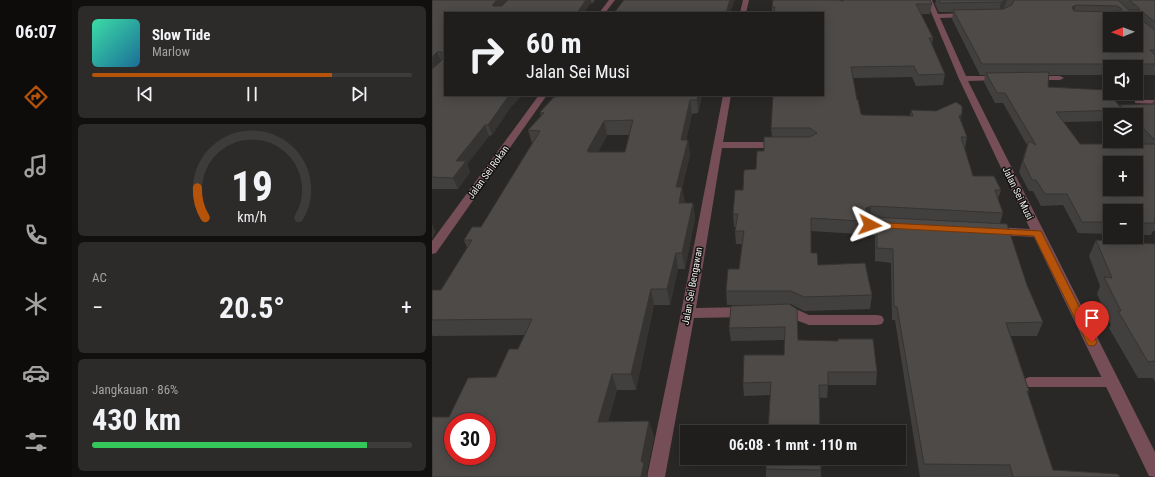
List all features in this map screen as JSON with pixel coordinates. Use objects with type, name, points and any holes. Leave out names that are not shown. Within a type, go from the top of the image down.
[{"type":"street","points":[[603,12],[612,0]]},
{"type":"street","points":[[743,12],[746,0]]},
{"type":"street","name":"Jalan Sei Musi","points":[[931,1],[935,16],[1038,233],[1155,470]]},
{"type":"street","points":[[935,16],[978,15]]},
{"type":"street","points":[[964,78],[1008,78]]},
{"type":"street","points":[[1022,78],[1060,78]]},
{"type":"street","name":"Jalan Sei Rokan","points":[[432,250],[542,96]]},
{"type":"street","name":"Jalan Sei Bengawan","points":[[656,477],[688,313],[727,96]]},
{"type":"street","points":[[718,145],[795,145]]},
{"type":"street","points":[[980,231],[1038,233]]},
{"type":"street","points":[[688,313],[791,311],[802,318],[809,320],[877,320]]},
{"type":"lane","points":[[1137,102],[1155,102]]},
{"type":"lane","points":[[1029,382],[1112,382]]},
{"type":"building","points":[[432,0],[497,0],[493,6],[502,6],[508,0],[586,0],[578,12],[444,12],[444,96],[509,96],[488,125],[485,125],[456,161],[466,161],[453,178],[432,177],[432,69],[442,60],[442,52],[437,52],[432,57]]},
{"type":"building","points":[[624,0],[730,0],[726,12],[615,12]]},
{"type":"building","points":[[773,0],[930,0],[932,4],[916,4],[933,38],[929,38],[945,74],[918,75],[914,66],[851,67],[861,114],[913,116],[911,110],[936,111],[956,102],[962,106],[962,114],[959,116],[967,137],[961,137],[973,176],[994,176],[1001,190],[995,190],[1003,213],[871,206],[866,208],[864,213],[871,217],[1007,224],[1027,285],[1043,322],[1006,323],[1053,470],[1118,474],[1120,477],[1013,477],[1010,465],[924,464],[897,307],[894,306],[893,249],[877,248],[877,222],[811,218],[811,253],[817,253],[818,265],[865,263],[872,295],[804,297],[791,291],[726,291],[728,269],[739,269],[744,231],[735,231],[738,214],[733,214],[735,190],[743,190],[744,170],[756,169],[757,151],[764,151],[764,137],[810,137],[817,133],[810,128],[771,128],[773,96],[824,96],[824,12],[774,12],[775,7],[772,7]]},
{"type":"building","points":[[939,0],[1005,0],[1001,2],[940,3]]},
{"type":"building","points":[[1014,0],[1118,0],[1129,10],[1139,10],[1139,8],[1129,0],[1155,0],[1155,22],[1141,11],[1138,12],[1114,12],[1103,12],[1103,52],[1143,52],[1143,21],[1155,30],[1155,50],[1150,50],[1155,55],[1155,64],[1143,64],[1143,60],[1103,60],[1103,64],[982,64],[953,10],[1003,9],[1012,5]],"holes":[[[1076,5],[1117,6],[1122,9],[1114,12],[1074,11],[1072,7]]]},
{"type":"building","points":[[1049,72],[1048,87],[1103,90],[1103,100],[1114,100],[1121,108],[1103,108],[1103,111],[1056,112],[1080,144],[1103,144],[1103,148],[1143,148],[1143,144],[1155,144],[1155,223],[1143,223],[1143,204],[1103,204],[1103,222],[1082,222],[1067,194],[1045,194],[1036,180],[1032,180],[1023,161],[1029,141],[1036,145],[1005,93],[997,93],[986,73]]},
{"type":"building","points":[[556,96],[698,96],[697,100],[690,100],[681,140],[688,140],[676,187],[682,187],[679,203],[693,203],[682,253],[676,253],[667,289],[651,289],[631,374],[612,374],[598,422],[649,421],[641,461],[644,463],[641,477],[432,477],[432,417],[444,417],[444,465],[496,465],[496,413],[451,413],[468,378],[496,377],[509,349],[518,349],[532,319],[432,320],[432,290],[441,290],[472,240],[464,240],[472,227],[481,227],[540,131],[528,130],[544,113],[540,112]],"holes":[[[633,120],[625,152],[588,152],[589,151],[587,151],[604,121]]]},
{"type":"building","points":[[1155,104],[1155,140],[1143,128],[1143,108],[1123,108],[1120,105]]},
{"type":"building","points":[[1096,240],[1103,240],[1103,244],[1155,244],[1155,361],[1148,362],[1118,311],[1121,311],[1104,277],[1112,278]]},
{"type":"building","points":[[789,304],[797,309],[798,340],[838,341],[838,339],[873,339],[877,372],[828,372],[828,385],[819,385],[820,425],[768,425],[771,382],[743,383],[744,355],[784,355],[785,327],[729,328],[731,306]]},
{"type":"building","points":[[766,465],[821,465],[821,470],[766,469]]},
{"type":"route","points":[[870,225],[1038,233],[1092,342]]}]
